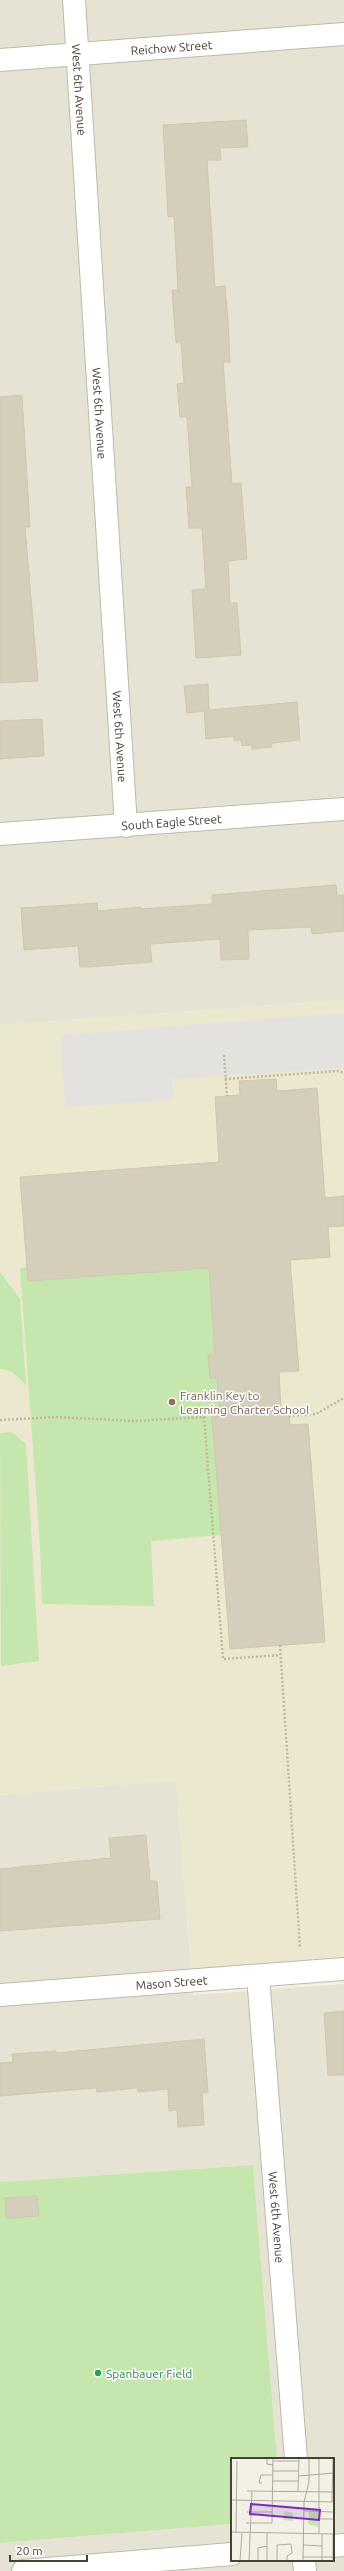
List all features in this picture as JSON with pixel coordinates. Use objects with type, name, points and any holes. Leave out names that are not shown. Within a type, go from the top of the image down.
[{"type":"street","name":"West 6th Avenue","points":[[74,0],[126,826]]},
{"type":"street","name":"Reichow Street","points":[[0,60],[344,34]]},
{"type":"street","name":"South Eagle Street","points":[[0,834],[344,809]]},
{"type":"street","name":"Mason Street","points":[[0,1995],[344,1969]]},
{"type":"street","name":"West 6th Avenue","points":[[258,1976],[296,2458]]},
{"type":"street","points":[[334,2546],[344,2545]]},
{"type":"street","points":[[25,2571],[231,2554]]},
{"type":"street","points":[[304,2561],[305,2571]]},
{"type":"path","points":[[224,1055],[226,1096]]},
{"type":"path","points":[[225,1078],[340,1071],[344,1073]]},
{"type":"path","points":[[289,1416],[316,1414],[344,1398]]},
{"type":"path","points":[[0,1420],[56,1416],[136,1421],[204,1417],[223,1659],[280,1655]]},
{"type":"path","points":[[280,1645],[300,1955],[296,1973]]},
{"type":"shaded area","points":[[0,0],[344,0],[344,1000],[0,1025]]},
{"type":"shaded area","name":"Franklin Key to Learning Charter School","points":[[344,1000],[344,1969],[192,1981],[176,1780],[0,1795],[0,1025]]},
{"type":"shaded area","points":[[344,1013],[344,1068],[172,1079],[173,1099],[65,1108],[61,1035]]},
{"type":"shaded area","points":[[176,1780],[193,1995],[344,1984],[344,2571],[0,2571],[0,2543],[231,2524],[231,2561],[334,2561],[334,2458],[277,2458],[253,2165],[0,2182],[0,1795]]},
{"type":"green space","points":[[27,1267],[28,1281],[209,1268],[215,1355],[208,1355],[210,1378],[217,1378],[220,1416],[212,1417],[221,1535],[151,1541],[154,1606],[42,1604],[40,1546],[20,1268]]},
{"type":"green space","points":[[0,1272],[20,1299],[26,1385],[11,1371],[0,1369]]},
{"type":"green space","points":[[12,1432],[26,1444],[39,1661],[1,1666],[0,1433]]},
{"type":"green space","points":[[253,2165],[277,2458],[231,2458],[231,2524],[0,2543],[0,2182]]},
{"type":"building","points":[[246,120],[248,147],[220,148],[221,160],[207,160],[215,287],[225,286],[228,322],[230,362],[223,362],[232,484],[241,483],[247,559],[228,561],[230,603],[237,603],[241,655],[196,658],[192,590],[206,589],[202,528],[189,528],[186,487],[192,487],[187,417],[180,417],[177,384],[184,383],[181,342],[176,343],[172,290],[178,290],[174,216],[168,217],[163,125]]},
{"type":"building","points":[[22,395],[30,527],[25,527],[38,681],[0,683],[0,397]]},
{"type":"building","points":[[208,684],[209,710],[297,702],[300,740],[272,743],[272,747],[252,749],[251,745],[242,746],[241,740],[234,741],[234,736],[206,739],[204,711],[187,713],[184,686]]},
{"type":"building","points":[[42,719],[44,756],[0,759],[0,721]]},
{"type":"building","points":[[336,885],[337,896],[344,895],[344,931],[312,934],[311,927],[248,930],[249,959],[221,960],[220,939],[150,944],[152,962],[89,967],[80,967],[78,946],[24,950],[21,908],[97,903],[98,911],[141,907],[141,909],[212,904],[212,895]]},
{"type":"building","points":[[276,1079],[277,1091],[317,1088],[325,1198],[344,1196],[344,1226],[328,1227],[330,1257],[290,1260],[299,1371],[279,1372],[281,1411],[289,1411],[290,1425],[308,1424],[325,1642],[230,1649],[212,1417],[220,1416],[217,1378],[210,1378],[208,1355],[215,1355],[209,1268],[28,1281],[20,1177],[219,1162],[215,1097],[240,1095],[239,1081]]},
{"type":"building","points":[[146,1835],[150,1881],[157,1881],[160,1919],[0,1931],[0,1869],[111,1858],[109,1838]]},
{"type":"building","points":[[344,2011],[344,2075],[328,2075],[324,2013]]},
{"type":"building","points":[[204,2039],[208,2093],[202,2093],[204,2125],[178,2127],[177,2110],[169,2111],[168,2089],[138,2092],[137,2088],[97,2092],[96,2088],[0,2096],[0,2063],[13,2062],[12,2054],[56,2051],[56,2053]]},
{"type":"building","points":[[37,2196],[39,2216],[6,2218],[5,2198]]},
{"type":"place","name":"Franklin Key to Learning Charter School","points":[[172,1402]]},
{"type":"place","name":"Spanbauer Field","points":[[98,2373]]}]
